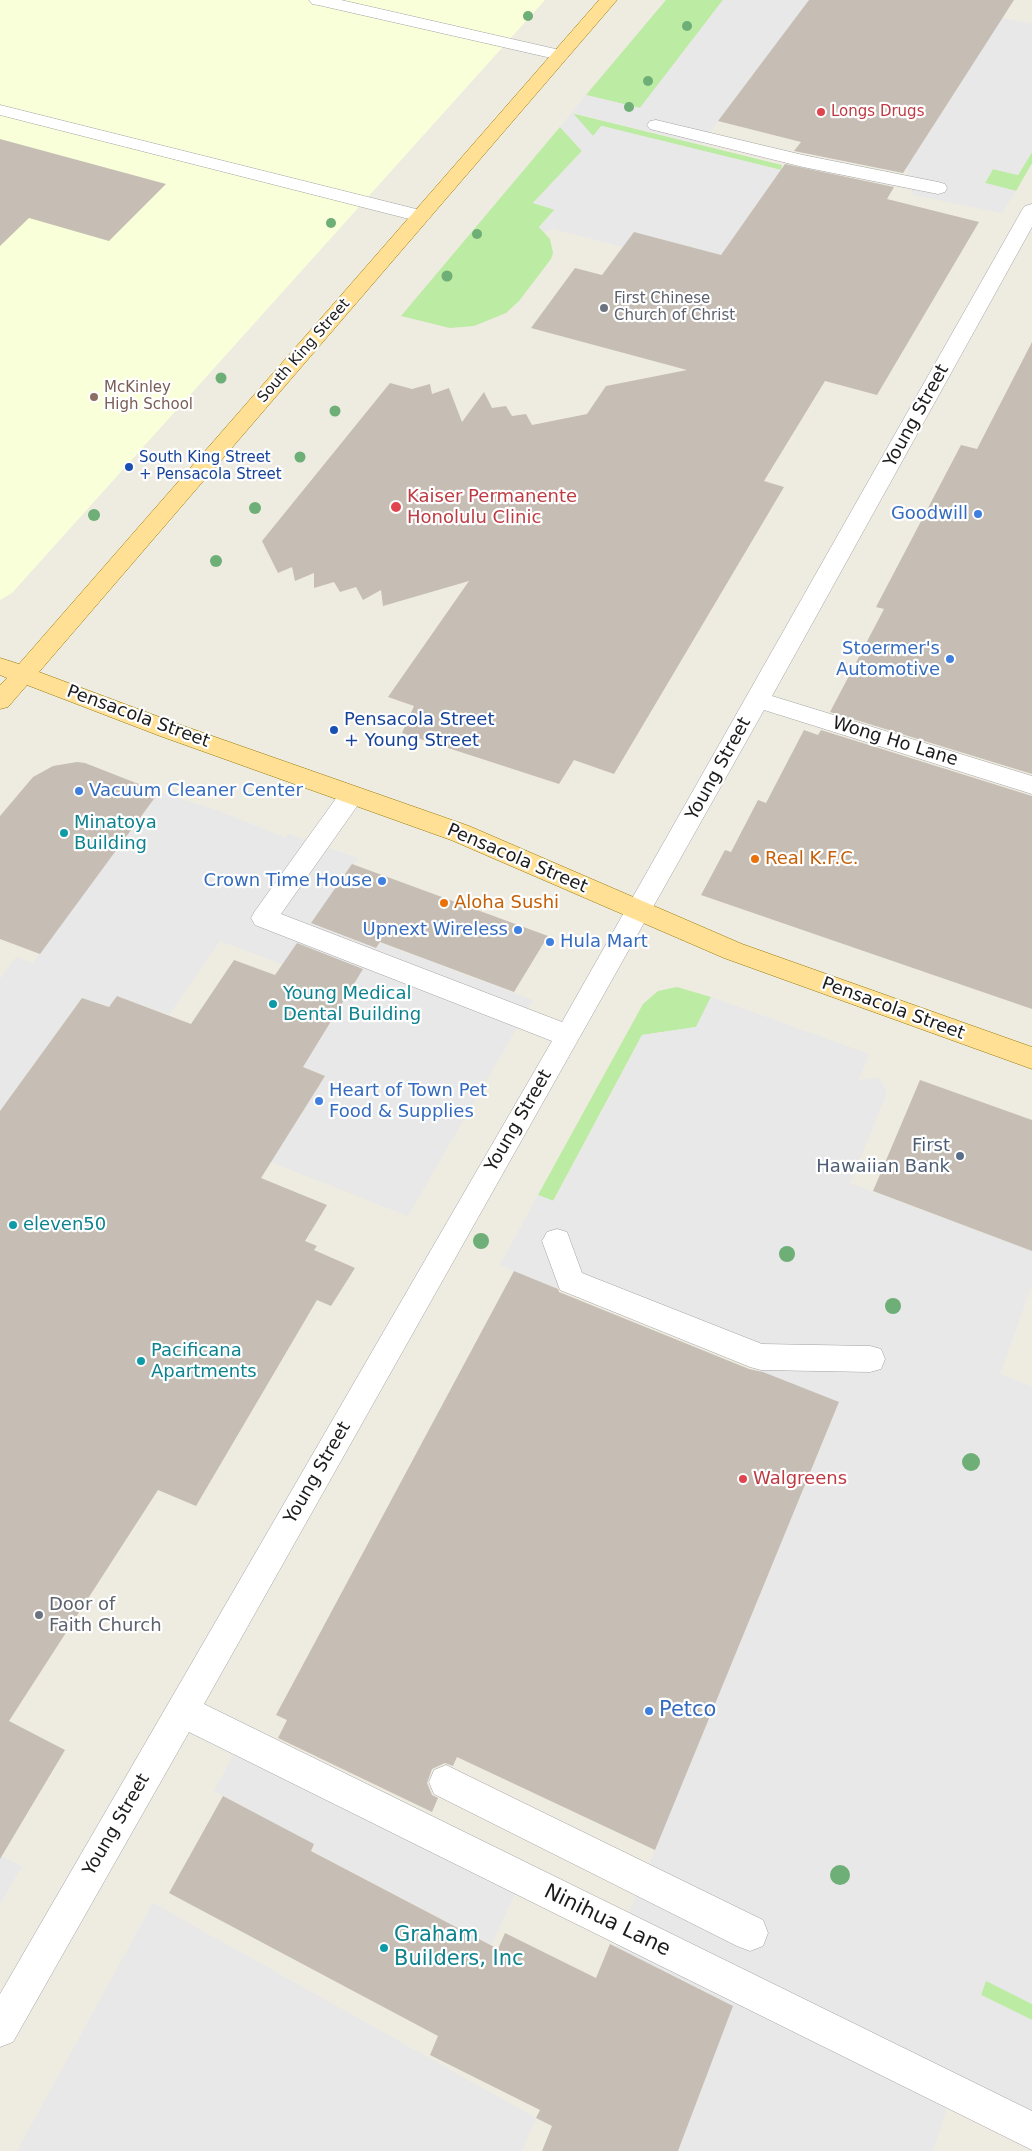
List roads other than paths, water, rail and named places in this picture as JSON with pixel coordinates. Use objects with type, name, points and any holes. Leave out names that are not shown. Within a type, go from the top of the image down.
[{"type":"main road","name":"South King Street","points":[[0,701],[608,0]]},
{"type":"main road","name":"Pensacola Street","points":[[0,666],[351,796],[460,833],[733,951],[1032,1058]]},
{"type":"street","points":[[318,0],[560,55]]},
{"type":"street","points":[[0,110],[421,216]]},
{"type":"street","points":[[656,125],[803,161],[938,188]]},
{"type":"street","name":"Young Street","points":[[0,2029],[640,911],[1032,210]]},
{"type":"street","name":"Wong Ho Lane","points":[[758,700],[1032,785]]},
{"type":"street","points":[[351,796],[264,918],[568,1036]]},
{"type":"street","points":[[557,1241],[570,1281],[761,1357],[870,1359]]},
{"type":"street","name":"Ninihua Lane","points":[[183,1711],[1032,2131]]},
{"type":"street","points":[[446,1782],[750,1933]]},
{"type":"place","name":"Longs Drugs","points":[[821,112]]},
{"type":"place","name":"First Chinese Church of Christ","points":[[604,308]]},
{"type":"place","name":"McKinley High School","points":[[94,397]]},
{"type":"place","name":"South King Street + Pensacola Street","points":[[129,467]]},
{"type":"place","name":"Kaiser Permanente Honolulu Clinic","points":[[396,507]]},
{"type":"place","name":"Goodwill","points":[[978,514]]},
{"type":"place","name":"Stoermer's Automotive","points":[[950,659]]},
{"type":"place","name":"Pensacola Street + Young Street","points":[[334,730]]},
{"type":"place","name":"Vacuum Cleaner Center","points":[[79,791]]},
{"type":"place","name":"Minatoya Building","points":[[64,833]]},
{"type":"place","name":"Real K.F.C.","points":[[755,859]]},
{"type":"place","name":"Crown Time House","points":[[382,881]]},
{"type":"place","name":"Aloha Sushi","points":[[444,903]]},
{"type":"place","name":"Upnext Wireless","points":[[518,930]]},
{"type":"place","name":"Hula Mart","points":[[550,942]]},
{"type":"place","name":"Young Medical Dental Building","points":[[273,1004]]},
{"type":"place","name":"Heart of Town Pet Food & Supplies","points":[[319,1101]]},
{"type":"place","name":"First Hawaiian Bank","points":[[960,1156]]},
{"type":"place","name":"eleven50","points":[[13,1225]]},
{"type":"place","name":"Pacificana Apartments","points":[[141,1361]]},
{"type":"place","name":"Walgreens","points":[[743,1479]]},
{"type":"place","name":"Door of Faith Church","points":[[39,1615]]},
{"type":"place","name":"Petco","points":[[649,1711]]},
{"type":"place","name":"Graham Builders, Inc","points":[[384,1948]]}]
